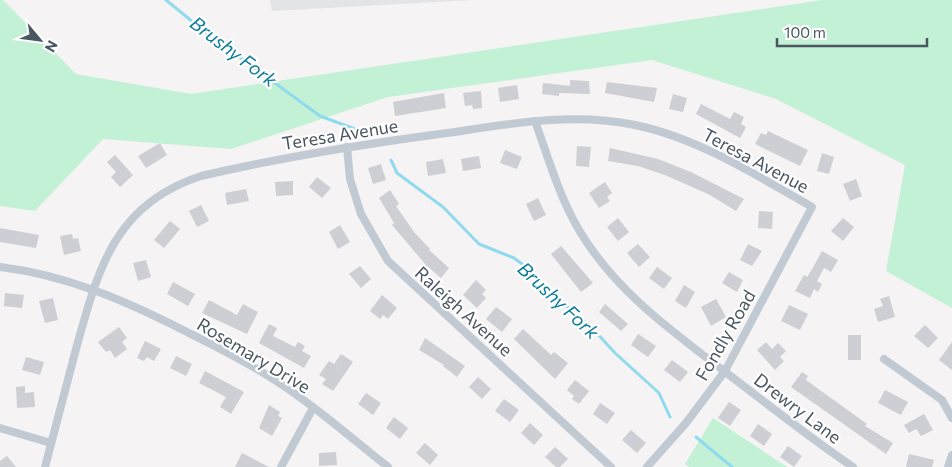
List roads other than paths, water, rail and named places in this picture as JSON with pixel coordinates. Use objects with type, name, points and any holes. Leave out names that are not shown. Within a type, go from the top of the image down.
[{"type":"street","name":"Teresa Avenue","points":[[45,467],[101,264],[126,225],[164,192],[184,181],[347,147],[535,121],[576,118],[608,120],[666,133],[708,151],[812,207]]},
{"type":"street","name":"Drewry Lane","points":[[535,121],[569,210],[595,253],[637,302],[853,467]]},
{"type":"street","name":"Raleigh Avenue","points":[[347,147],[350,179],[361,214],[388,262],[611,467]]},
{"type":"street","name":"Fondly Road","points":[[647,467],[686,423],[725,371],[812,207]]},
{"type":"street","name":"Rosemary Drive","points":[[0,267],[42,274],[93,288],[146,312],[243,361],[314,408],[388,467]]},
{"type":"street","points":[[884,359],[942,400],[952,418]]},
{"type":"street","points":[[281,467],[314,408]]},
{"type":"street","points":[[0,428],[51,442]]},
{"type":"street","points":[[948,467],[952,455]]},
{"type":"waterway","name":"Brushy Fork","points":[[166,0],[204,31],[320,116],[355,129]]},
{"type":"waterway","name":"Brushy Fork","points":[[391,160],[397,173],[443,207],[479,244],[514,258],[526,267],[541,284],[594,330],[615,353],[659,393],[670,417]]},
{"type":"waterway","name":"Brushy Fork","points":[[696,437],[732,467]]}]
